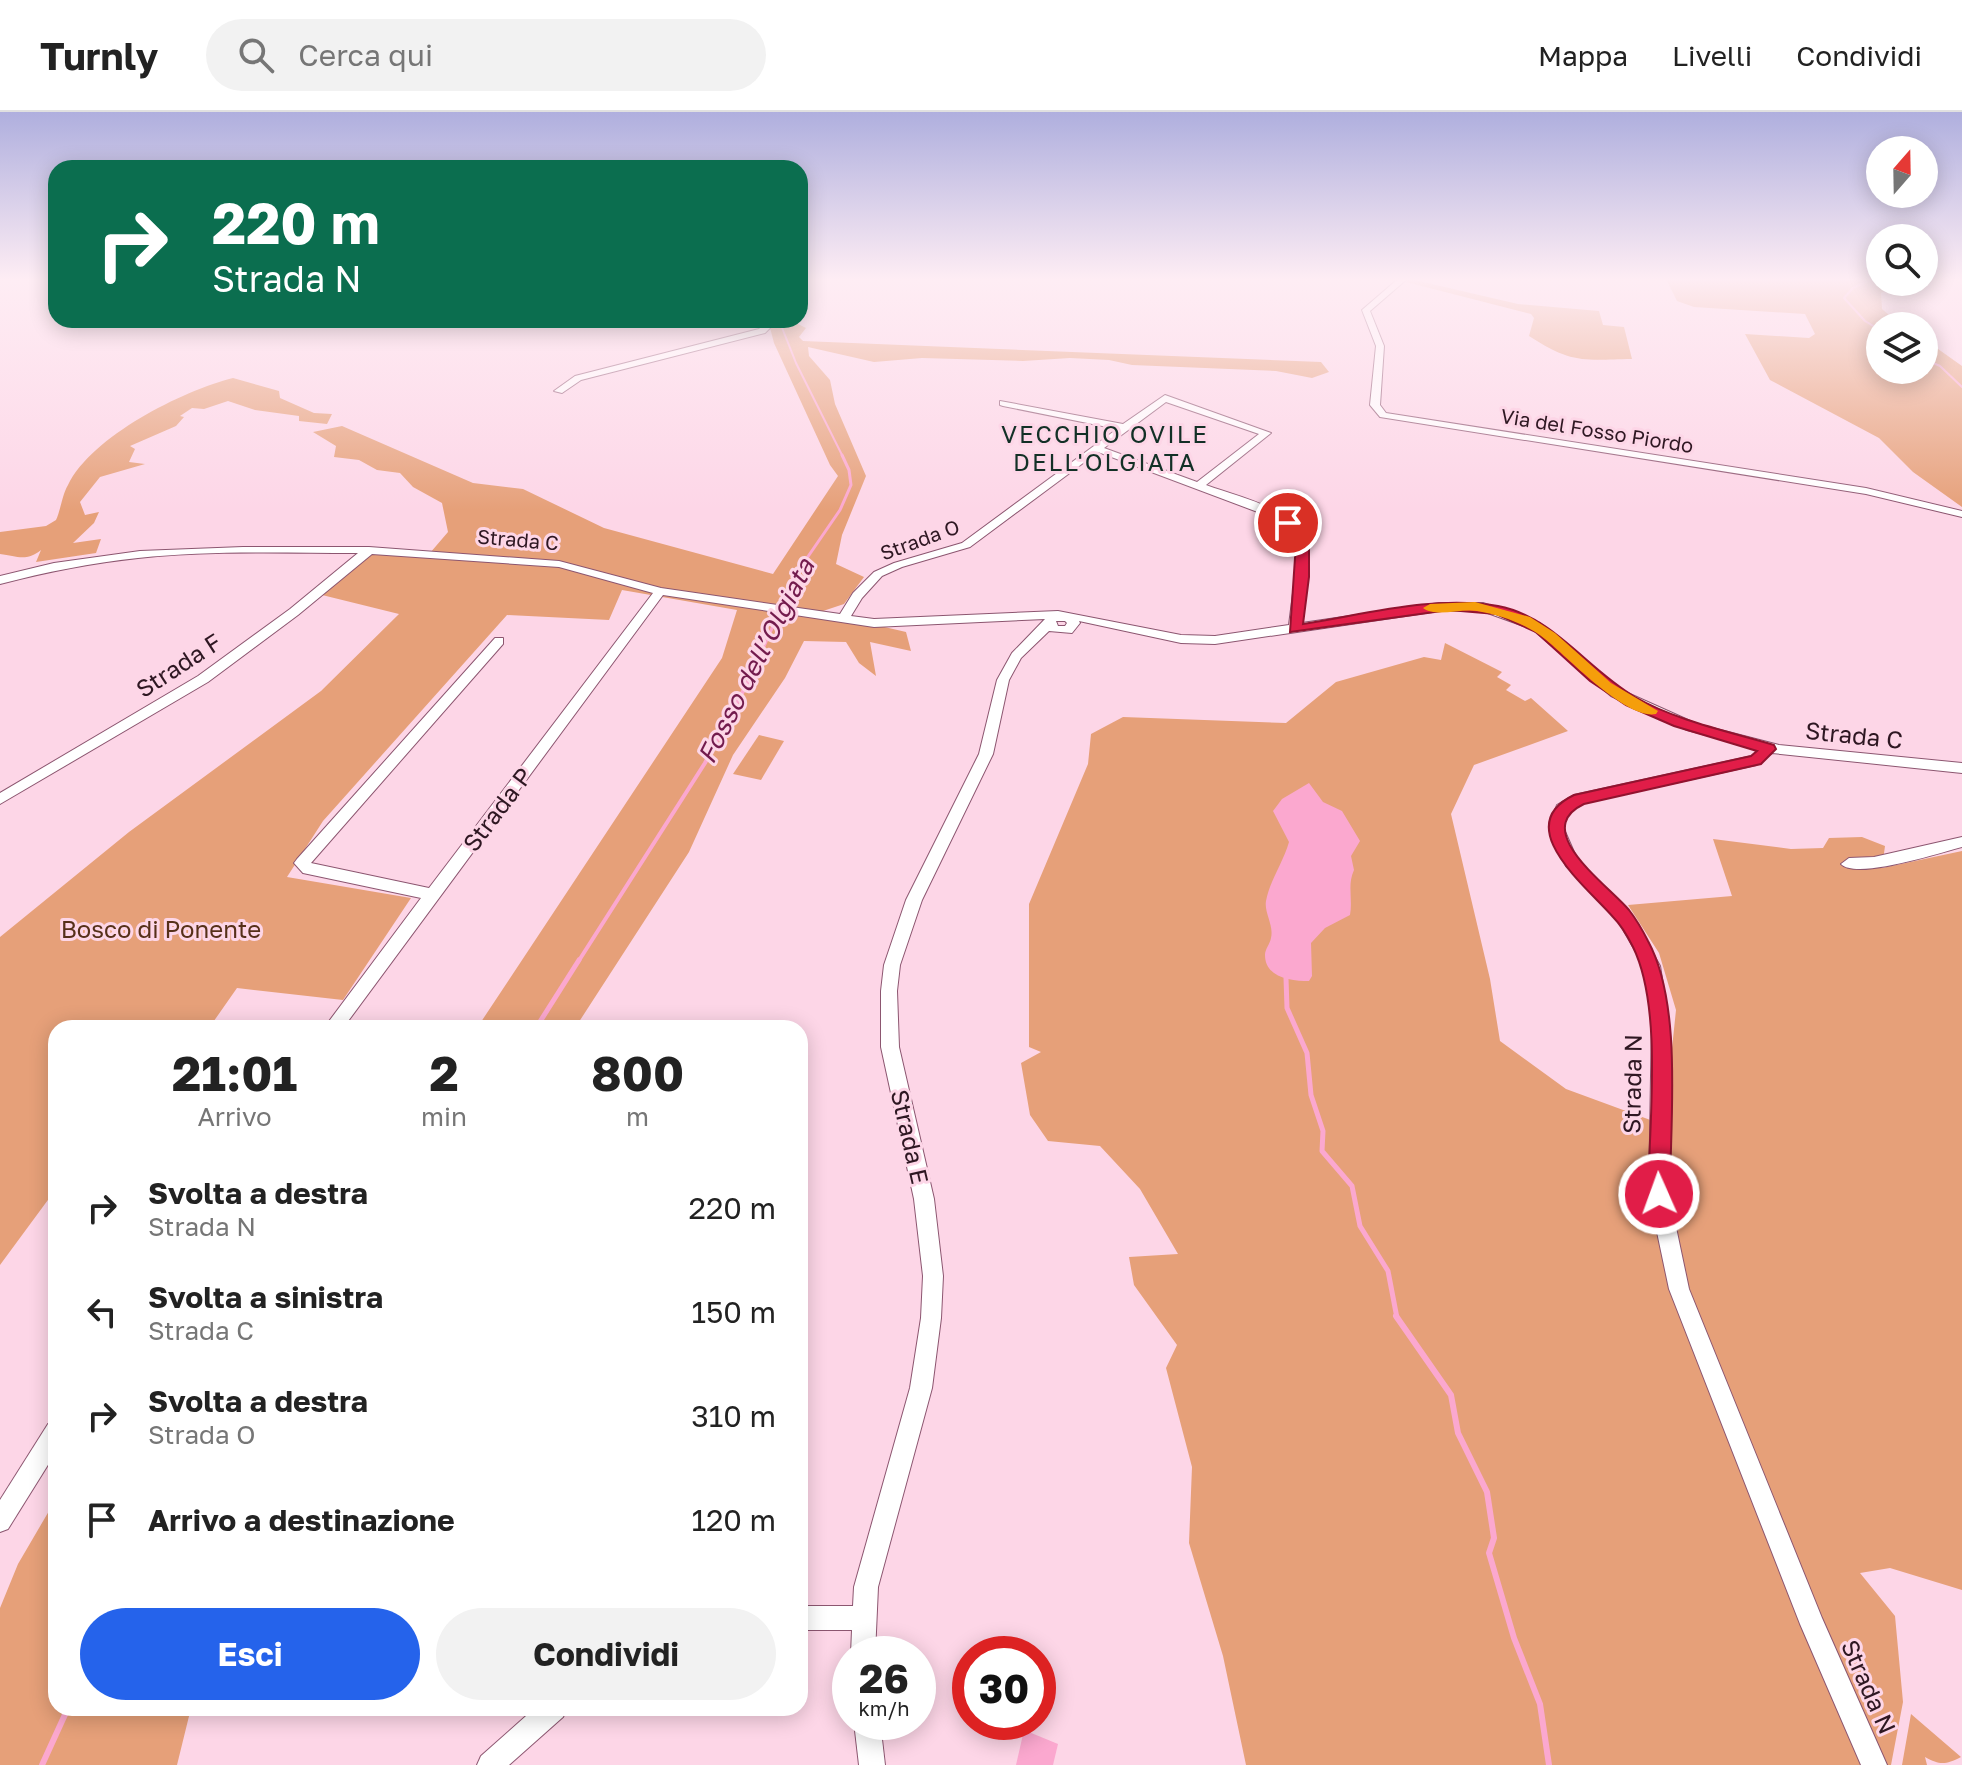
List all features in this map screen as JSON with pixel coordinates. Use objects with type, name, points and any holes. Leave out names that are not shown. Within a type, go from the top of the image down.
[{"type":"street","points":[[559,391],[578,378],[664,356]]},
{"type":"street","name":"Via del Fosso Piordo","points":[[1379,356],[1375,405],[1383,415],[1877,492],[1962,514]]},
{"type":"street","name":"Strada O","points":[[843,619],[857,596],[884,570],[966,545],[1165,398],[1266,433],[1198,486]]},
{"type":"street","points":[[1003,403],[1126,428]]},
{"type":"street","points":[[1099,449],[1276,516],[1299,534],[1302,542],[1302,577],[1295,629]]},
{"type":"street","name":"Strada C","points":[[0,580],[54,566],[140,554],[261,549],[369,550],[559,564],[660,591],[843,619],[898,623],[1029,615],[1059,623],[1112,624],[1200,641],[1449,606],[1498,611],[1541,629],[1596,678],[1631,701],[1680,723],[1768,749],[1962,768]]},
{"type":"street","name":"Strada F","points":[[0,799],[203,679],[294,612],[369,550]]},
{"type":"street","name":"Strada P","points":[[339,1020],[660,591]]},
{"type":"street","name":"Strada E","points":[[862,1636],[862,1618],[873,1559],[921,1388],[931,1304],[930,1237],[890,1047],[892,965],[914,900],[986,754],[1003,680],[1016,656],[1059,623]]},
{"type":"street","points":[[434,895],[308,869],[302,863],[499,641]]},
{"type":"street","name":"Strada N","points":[[1768,749],[1756,760],[1579,799],[1559,811],[1556,827],[1568,857],[1623,915],[1652,966],[1660,1017],[1658,1180],[1670,1256],[1691,1323],[1812,1624],[1874,1765]]},
{"type":"street","points":[[1849,864],[1874,863],[1962,842]]},
{"type":"street","points":[[0,1521],[48,1445]]},
{"type":"street","points":[[808,1618],[862,1618]]},
{"type":"street","points":[[490,1765],[545,1716]]},
{"type":"street","points":[[869,1740],[872,1765]]},
{"type":"green space","name":"Bosco di Ponente","points":[[780,356],[809,356],[830,380],[835,404],[866,476],[842,535],[836,564],[864,577],[844,604],[820,612],[906,632],[911,651],[870,642],[876,676],[859,663],[846,642],[804,641],[785,678],[733,755],[689,852],[580,1020],[482,1020],[722,658],[737,610],[622,590],[609,620],[507,615],[323,821],[287,877],[411,898],[343,1000],[237,988],[215,1020],[48,1020],[48,1200],[0,1265],[0,937],[129,832],[321,691],[399,614],[318,594],[369,550],[430,553],[448,532],[442,503],[413,487],[400,473],[377,470],[359,460],[334,457],[336,446],[313,432],[342,426],[473,483],[523,489],[604,528],[773,574],[838,476],[830,465]]},
{"type":"green space","name":"Bosco di Ponente","points":[[848,356],[1176,356],[1321,362],[1329,372],[1312,378],[1276,371],[1132,365],[1070,358],[1023,361],[922,358],[874,362]]},
{"type":"green space","points":[[1569,356],[1631,356],[1632,359],[1589,360]]},
{"type":"green space","points":[[1757,356],[1866,356],[1866,384],[1938,384],[1938,356],[1948,356],[1962,366],[1962,507],[1913,472],[1879,438],[1770,380]]},
{"type":"green space","points":[[233,378],[279,391],[280,398],[314,413],[332,414],[327,424],[299,421],[299,416],[255,410],[228,401],[204,409],[192,408],[180,416],[184,417],[176,426],[130,446],[135,449],[129,462],[145,464],[100,477],[80,502],[85,515],[99,512],[94,523],[73,543],[101,539],[96,553],[36,562],[41,550],[26,557],[0,554],[0,532],[46,526],[56,520],[66,489],[80,467],[117,433],[189,393]]},
{"type":"green space","points":[[1445,643],[1502,672],[1497,677],[1511,685],[1506,690],[1525,701],[1531,698],[1568,731],[1474,765],[1451,814],[1490,979],[1500,1041],[1566,1089],[1664,1125],[1676,1010],[1659,953],[1628,905],[1732,896],[1713,839],[1791,849],[1823,848],[1829,838],[1862,837],[1885,846],[1882,868],[1962,851],[1962,1590],[1890,1568],[1860,1573],[1895,1616],[1903,1702],[1891,1765],[1246,1765],[1223,1656],[1189,1543],[1192,1467],[1166,1368],[1177,1345],[1134,1285],[1129,1257],[1178,1254],[1140,1189],[1100,1146],[1048,1141],[1030,1115],[1021,1063],[1041,1052],[1029,1047],[1029,904],[1088,764],[1091,734],[1123,717],[1286,723],[1336,682],[1424,657],[1441,660]]},
{"type":"green space","points":[[759,735],[784,741],[761,780],[733,774]]},
{"type":"green space","points":[[48,1513],[48,1716],[189,1716],[177,1765],[0,1765],[0,1608],[18,1564]]},
{"type":"green space","points":[[1911,1714],[1961,1757],[1943,1763],[1925,1757],[1927,1765],[1902,1765]]},
{"type":"shaded area","points":[[1309,783],[1323,802],[1342,811],[1360,841],[1351,856],[1354,870],[1350,915],[1325,928],[1311,943],[1312,976],[1309,981],[1288,979],[1274,973],[1266,963],[1265,955],[1272,933],[1266,901],[1289,842],[1273,811],[1282,799]]},
{"type":"shaded area","points":[[1022,1740],[1048,1740],[1058,1744],[1053,1765],[1016,1765]]},
{"type":"waterway","name":"Fosso dell’Olgiata","points":[[793,356],[842,455]]},
{"type":"waterway","points":[[1938,365],[1962,387]]},
{"type":"waterway","name":"Fosso dell’Olgiata","points":[[749,679],[796,574],[840,510],[851,485],[842,455]]},
{"type":"waterway","name":"Fosso dell’Olgiata","points":[[578,962],[705,763],[749,679]]},
{"type":"waterway","name":"Fosso dell’Olgiata","points":[[541,1020],[579,960]]},
{"type":"waterway","points":[[1286,978],[1287,1008],[1307,1053],[1311,1095],[1323,1131],[1322,1151],[1352,1186],[1360,1226],[1388,1271],[1397,1317]]},
{"type":"waterway","points":[[1397,1317],[1451,1395],[1458,1433],[1487,1492],[1494,1538],[1489,1553],[1514,1638],[1540,1704],[1549,1765]]},
{"type":"waterway","name":"Fosso dell’Olgiata","points":[[42,1765],[64,1716]]},
{"type":"slow traffic","points":[[1430,608],[1475,606],[1525,620],[1550,636],[1605,686],[1650,711]]},
{"type":"district","name":"VECCHIO OVILE DELL'OLGIATA","points":[[1105,449]]},
{"type":"route","points":[[1288,523],[1302,542],[1302,577],[1295,629],[1449,606],[1483,607],[1519,618],[1541,629],[1596,678],[1631,701],[1680,723],[1768,749],[1764,756],[1756,760],[1579,799],[1564,806],[1556,820],[1557,835],[1568,857],[1623,915],[1652,966],[1660,1017],[1659,1194]]}]
